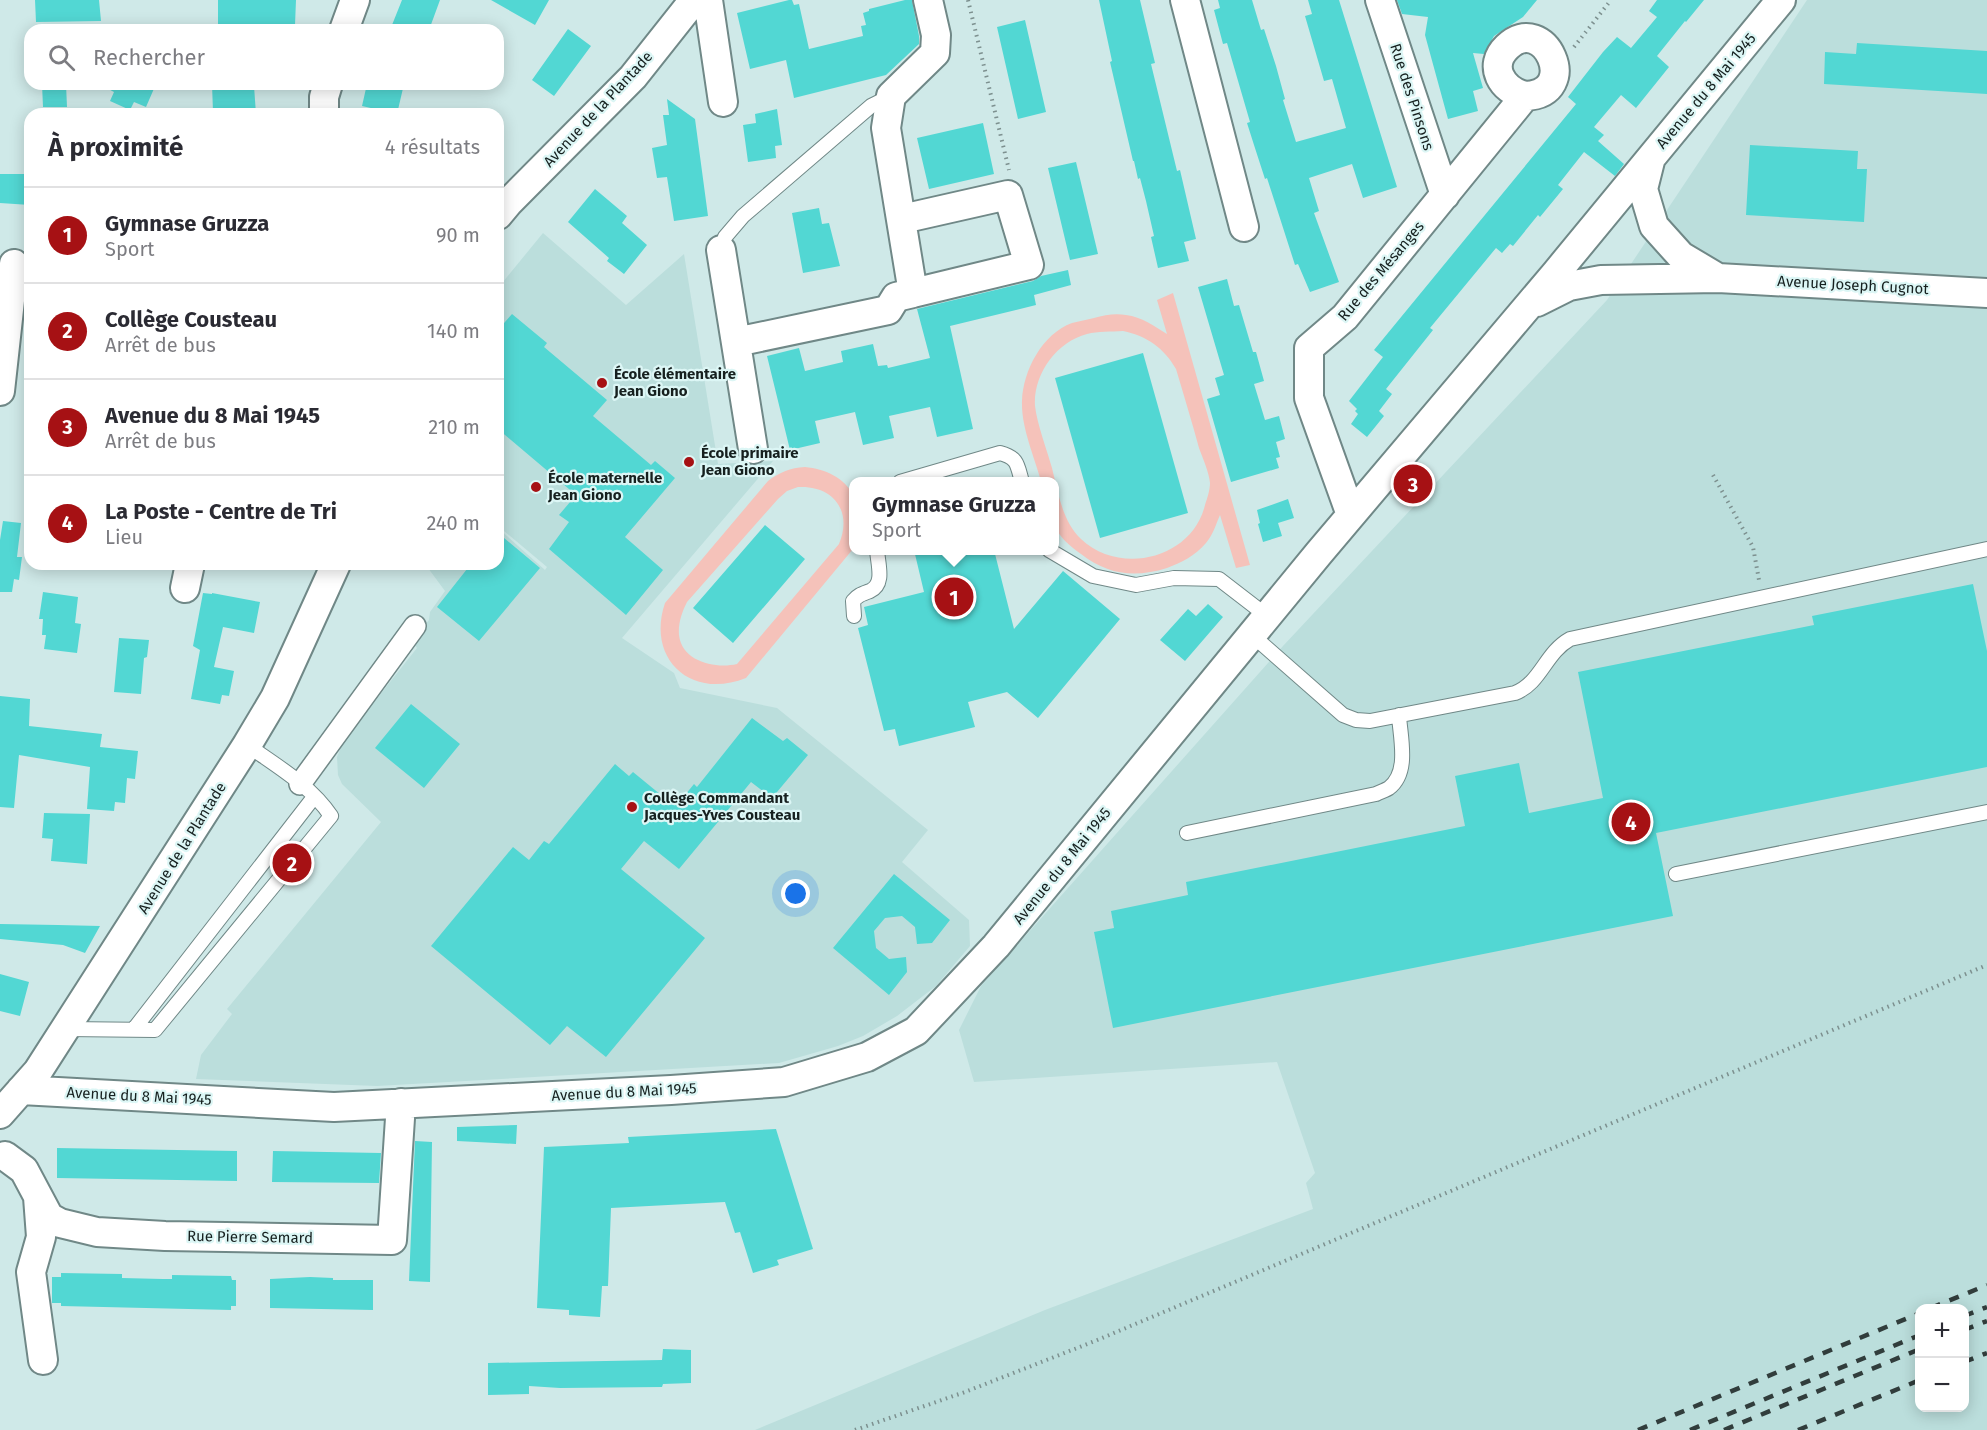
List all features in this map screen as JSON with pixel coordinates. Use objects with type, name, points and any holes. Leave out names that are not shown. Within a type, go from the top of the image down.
[{"type":"street","points":[[346,24],[355,0]]},
{"type":"street","name":"Avenue de la Plantade","points":[[504,208],[633,77],[694,0]]},
{"type":"street","points":[[708,0],[723,102]]},
{"type":"street","points":[[913,292],[886,128],[891,96],[935,52],[936,35],[928,0]]},
{"type":"street","points":[[1185,0],[1244,227]]},
{"type":"street","name":"Rue des Pinsons","points":[[1380,0],[1445,195]]},
{"type":"street","name":"Avenue du 8 Mai 1945","points":[[21,1090],[334,1107],[671,1090],[784,1082],[867,1057],[916,1031],[996,946],[1351,515],[1781,0]]},
{"type":"street","points":[[1529,39],[1543,44],[1553,56],[1555,71],[1546,88],[1532,96],[1525,96],[1513,93],[1505,86],[1499,74],[1498,62],[1509,45],[1518,40],[1529,39]]},
{"type":"street","points":[[324,108],[326,90]]},
{"type":"street","name":"Rue des Mésanges","points":[[1351,515],[1309,398],[1309,348],[1345,317],[1525,96]]},
{"type":"street","name":"Avenue Joseph Cugnot","points":[[1650,159],[1643,189],[1654,226],[1681,256],[1718,278]]},
{"type":"street","points":[[736,342],[888,310],[896,297],[1029,265],[1008,195],[902,219]]},
{"type":"street","points":[[721,250],[753,449]]},
{"type":"street","points":[[0,391],[15,264]]},
{"type":"street","name":"Avenue Joseph Cugnot","points":[[1527,307],[1569,286],[1601,280],[1718,278],[1987,293]]},
{"type":"street","name":"Avenue de la Plantade","points":[[0,1114],[38,1071],[247,745],[275,698],[333,570]]},
{"type":"street","points":[[307,790],[415,626]]},
{"type":"street","name":"Rue Pierre Semard","points":[[3,1161],[24,1170],[49,1217],[60,1223],[97,1232],[165,1236],[392,1240],[401,1103]]},
{"type":"street","points":[[0,1125],[7,1140],[3,1161]]},
{"type":"street","points":[[38,1197],[41,1238],[31,1272],[43,1360]]},
{"type":"lane","points":[[721,250],[724,237],[743,216],[871,106],[891,96]]},
{"type":"lane","points":[[917,477],[1000,453],[1017,461],[1021,477]]},
{"type":"lane","points":[[1057,555],[1093,576],[1136,585],[1174,578],[1219,579],[1259,626],[1343,715],[1356,720],[1370,721],[1524,690],[1555,650],[1570,639],[1987,549]]},
{"type":"lane","points":[[854,616],[853,601],[858,595],[876,588],[880,582],[877,555]]},
{"type":"lane","points":[[1187,833],[1376,794],[1390,787],[1398,778],[1402,767],[1399,715]]},
{"type":"lane","points":[[66,1029],[155,1030],[331,816],[322,803],[307,790],[247,745]]},
{"type":"lane","points":[[134,1029],[307,790]]},
{"type":"lane","points":[[1676,874],[1987,812]]},
{"type":"path","points":[[968,0],[1010,166],[1008,195]]},
{"type":"path","points":[[1555,71],[1611,0]]},
{"type":"path","points":[[1713,475],[1753,547],[1762,598]]},
{"type":"path","points":[[855,1430],[964,1392],[1095,1341],[1987,965]]},
{"type":"shaded area","points":[[1807,0],[1987,0],[1987,1430],[755,1430],[1045,1310],[1313,1209],[1306,1183],[1315,1173],[1277,1062],[974,1082],[959,1030],[981,986],[1283,646],[1607,300]]},
{"type":"shaded area","name":"Collège Commandant Jacques-Yves Cousteau","points":[[543,233],[626,305],[684,254],[718,464],[773,461],[622,638],[674,673],[680,688],[777,708],[928,830],[902,862],[969,920],[970,946],[936,986],[897,1016],[863,1036],[838,1046],[779,1063],[377,1086],[196,1079],[201,1055],[232,1014],[227,1009],[381,822],[342,784],[338,775],[337,757],[344,740],[417,648],[414,644],[415,637],[429,620],[430,612],[445,591],[429,570],[504,570],[504,533],[545,570],[547,567],[504,531],[504,281]]},
{"type":"shaded area","points":[[1173,293],[1250,565],[1236,568],[1220,515],[1211,537],[1197,552],[1167,568],[1144,573],[1122,573],[1101,566],[1073,548],[1059,534],[1059,496],[1069,524],[1081,539],[1097,550],[1115,557],[1134,559],[1153,556],[1170,549],[1186,538],[1198,523],[1209,491],[1207,470],[1176,369],[1154,344],[1123,331],[1091,333],[1066,344],[1049,361],[1038,383],[1035,406],[1054,477],[1040,477],[1028,441],[1022,411],[1023,389],[1030,366],[1043,345],[1061,328],[1075,322],[1122,314],[1143,320],[1167,334],[1157,300]]},
{"type":"shaded area","points":[[812,468],[833,475],[849,488],[849,554],[746,678],[726,683],[707,683],[691,679],[678,670],[668,657],[662,641],[661,623],[665,603],[768,481],[785,471]],"holes":[[[798,487],[821,490],[837,502],[841,511],[843,532],[839,544],[737,664],[720,665],[701,662],[686,652],[681,644],[679,626],[687,602],[787,491]]]},
{"type":"building","points":[[35,0],[99,0],[101,21],[36,22]]},
{"type":"building","points":[[218,0],[296,0],[295,24],[218,24]]},
{"type":"building","points":[[402,0],[440,0],[431,24],[392,24]]},
{"type":"building","points":[[491,0],[549,0],[535,25]]},
{"type":"building","points":[[792,0],[794,5],[799,4],[809,49],[863,36],[861,26],[866,25],[863,13],[869,9],[905,0],[912,0],[919,44],[886,75],[794,98],[786,60],[750,69],[737,13]]},
{"type":"building","points":[[1099,0],[1140,0],[1155,63],[1151,64],[1196,239],[1184,242],[1189,261],[1158,268],[1151,237],[1154,236],[1140,178],[1138,179],[1133,161],[1110,62],[1112,61]]},
{"type":"building","points":[[1218,0],[1252,0],[1276,66],[1285,99],[1283,100],[1296,142],[1346,128],[1332,79],[1324,81],[1305,16],[1312,14],[1308,0],[1339,0],[1397,187],[1363,198],[1352,164],[1309,178],[1319,211],[1314,213],[1339,282],[1310,292],[1298,264],[1295,265],[1247,123],[1250,122],[1227,43],[1223,44],[1214,10],[1220,8]]},
{"type":"building","points":[[1397,0],[1537,0],[1523,17],[1494,36],[1484,54],[1473,53],[1483,88],[1473,91],[1478,111],[1448,119],[1425,35],[1428,17],[1402,14]]},
{"type":"building","points":[[1657,0],[1704,0],[1657,56],[1669,67],[1636,108],[1621,95],[1594,127],[1604,135],[1598,141],[1624,164],[1615,176],[1584,152],[1558,185],[1563,189],[1540,217],[1538,215],[1513,246],[1510,244],[1502,253],[1496,248],[1430,328],[1433,330],[1386,389],[1392,394],[1379,411],[1384,416],[1367,437],[1351,424],[1358,414],[1355,411],[1357,409],[1349,401],[1383,357],[1374,350],[1576,104],[1568,97],[1603,52],[1617,37],[1631,48],[1657,17],[1649,11]]},
{"type":"building","points":[[1025,20],[1046,112],[1018,119],[997,27]]},
{"type":"building","points":[[568,29],[591,46],[554,96],[532,80]]},
{"type":"building","points":[[1857,43],[1987,51],[1987,94],[1824,84],[1825,52],[1856,54]]},
{"type":"building","points":[[42,90],[66,90],[67,107],[43,107]]},
{"type":"building","points":[[110,90],[153,90],[146,107],[134,102],[131,108],[110,101],[114,92]]},
{"type":"building","points":[[212,90],[254,90],[256,108],[213,108]]},
{"type":"building","points":[[366,90],[403,90],[398,108],[362,106]]},
{"type":"building","points":[[667,99],[695,119],[708,216],[674,221],[667,177],[657,178],[652,148],[667,145],[663,115],[669,115]]},
{"type":"building","points":[[777,109],[782,145],[775,146],[776,158],[748,162],[743,125],[756,123],[755,114]]},
{"type":"building","points":[[983,123],[994,174],[929,189],[917,138]]},
{"type":"building","points":[[1750,145],[1858,151],[1857,169],[1867,169],[1864,222],[1746,215]]},
{"type":"building","points":[[1076,162],[1098,254],[1070,260],[1048,168]]},
{"type":"building","points":[[0,174],[24,174],[24,205],[0,203]]},
{"type":"building","points":[[595,189],[627,216],[622,223],[647,245],[624,274],[607,261],[609,258],[568,222]]},
{"type":"building","points":[[819,208],[822,224],[829,223],[840,266],[803,273],[792,213]]},
{"type":"building","points":[[1068,270],[1071,285],[1034,295],[1036,305],[950,326],[973,429],[937,437],[930,407],[889,416],[894,438],[863,445],[855,412],[815,421],[820,443],[790,450],[767,356],[799,348],[805,371],[843,362],[841,351],[873,344],[878,366],[887,365],[888,368],[930,358],[917,309],[1033,281],[1041,276]]},
{"type":"building","points":[[1227,279],[1234,306],[1239,305],[1264,381],[1254,384],[1265,420],[1279,416],[1285,439],[1276,442],[1280,457],[1276,458],[1279,468],[1231,482],[1207,399],[1220,395],[1215,378],[1224,375],[1198,287]]},
{"type":"building","points":[[512,314],[547,343],[544,347],[607,400],[593,416],[651,465],[655,461],[675,478],[625,537],[663,570],[626,615],[549,549],[569,522],[559,515],[576,495],[504,434],[504,323]]},
{"type":"building","points":[[1143,353],[1188,513],[1100,538],[1055,378]]},
{"type":"building","points":[[1288,499],[1294,518],[1278,523],[1282,536],[1263,542],[1257,510]]},
{"type":"building","points":[[3,521],[21,523],[17,557],[22,557],[19,580],[14,579],[12,592],[0,592],[0,540]]},
{"type":"building","points":[[765,525],[805,559],[733,643],[693,608]]},
{"type":"building","points":[[504,538],[540,568],[479,641],[437,607],[466,570],[504,570]]},
{"type":"building","points":[[915,555],[995,555],[1014,629],[1063,571],[1120,619],[1038,718],[1007,692],[968,702],[975,727],[899,746],[895,729],[884,731],[858,628],[868,625],[864,607],[924,592]]},
{"type":"building","points":[[1973,584],[1987,651],[1987,767],[1656,833],[1673,916],[1113,1028],[1094,932],[1114,928],[1111,911],[1188,895],[1186,882],[1465,826],[1455,776],[1519,763],[1529,813],[1603,798],[1578,672],[1814,625],[1812,616]]},
{"type":"building","points":[[43,592],[78,597],[75,623],[81,624],[77,653],[44,649],[46,635],[42,635],[43,619],[39,619]]},
{"type":"building","points":[[203,593],[260,602],[254,633],[223,627],[214,667],[234,671],[229,696],[222,695],[220,704],[191,699],[200,650],[193,646]]},
{"type":"building","points":[[1208,604],[1223,617],[1185,661],[1160,640],[1188,609],[1196,616]]},
{"type":"building","points":[[119,638],[149,640],[147,657],[144,658],[141,694],[114,692]]},
{"type":"building","points":[[0,696],[30,699],[29,726],[102,734],[100,747],[138,751],[135,779],[127,778],[125,803],[115,802],[114,811],[87,809],[90,767],[19,755],[14,808],[0,807]]},
{"type":"building","points":[[411,704],[460,744],[424,788],[375,748]]},
{"type":"building","points":[[752,718],[783,741],[787,738],[808,755],[772,798],[751,782],[679,869],[644,841],[621,869],[705,938],[606,1057],[567,1026],[550,1045],[431,946],[513,847],[529,860],[544,841],[549,844],[615,764],[629,776],[633,772],[672,804],[678,797],[681,800],[694,784],[697,787]]},
{"type":"building","points":[[44,813],[90,814],[87,864],[51,861],[53,839],[42,838]]},
{"type":"building","points":[[894,874],[950,920],[932,943],[917,944],[915,927],[902,916],[885,918],[874,931],[876,948],[889,959],[906,957],[907,972],[889,995],[833,948]]},
{"type":"building","points":[[0,924],[100,926],[85,953],[63,945],[0,939]]},
{"type":"building","points":[[0,974],[29,982],[20,1016],[0,1011]]},
{"type":"building","points":[[517,1125],[516,1144],[457,1141],[457,1127]]},
{"type":"building","points":[[776,1129],[813,1249],[777,1260],[779,1265],[753,1273],[740,1232],[735,1233],[725,1202],[611,1208],[608,1286],[602,1286],[600,1317],[569,1315],[569,1310],[537,1308],[544,1147],[629,1143],[628,1137]]},
{"type":"building","points":[[415,1141],[432,1142],[430,1282],[409,1281]]},
{"type":"building","points":[[57,1148],[237,1151],[237,1181],[57,1178]]},
{"type":"building","points":[[273,1151],[381,1153],[379,1183],[272,1182]]},
{"type":"building","points":[[61,1273],[122,1274],[122,1278],[163,1279],[172,1279],[172,1275],[231,1276],[232,1280],[236,1280],[236,1306],[231,1306],[231,1310],[61,1306],[61,1303],[52,1303],[52,1277],[61,1277]]},
{"type":"building","points":[[333,1278],[333,1280],[373,1280],[373,1310],[270,1308],[270,1279]]},
{"type":"building","points":[[663,1349],[691,1350],[691,1383],[663,1384],[662,1387],[529,1386],[529,1394],[488,1395],[488,1363],[662,1360]]},
{"type":"railway","points":[[1941,1304],[1987,1285]]},
{"type":"railway","points":[[1969,1314],[1987,1307]]},
{"type":"railway","points":[[1638,1430],[1915,1315]]},
{"type":"railway","points":[[1969,1328],[1987,1321]]},
{"type":"railway","points":[[1690,1430],[1915,1337]]},
{"type":"railway","points":[[1724,1430],[1915,1351]]},
{"type":"railway","points":[[1969,1360],[1987,1353]]},
{"type":"railway","points":[[1798,1430],[1915,1382]]},
{"type":"place","name":"École élémentaire Jean Giono","points":[[602,383]]},
{"type":"place","name":"École primaire Jean Giono","points":[[689,462]]},
{"type":"place","name":"Avenue du 8 Mai 1945","points":[[1413,484]]},
{"type":"place","name":"École maternelle Jean Giono","points":[[536,487]]},
{"type":"place","name":"Gymnase Gruzza","points":[[954,597]]},
{"type":"place","name":"Collège Commandant Jacques-Yves Cousteau","points":[[632,807]]},
{"type":"place","name":"La Poste - Centre de Tri","points":[[1631,822]]},
{"type":"place","name":"Collège Cousteau","points":[[292,863]]}]
